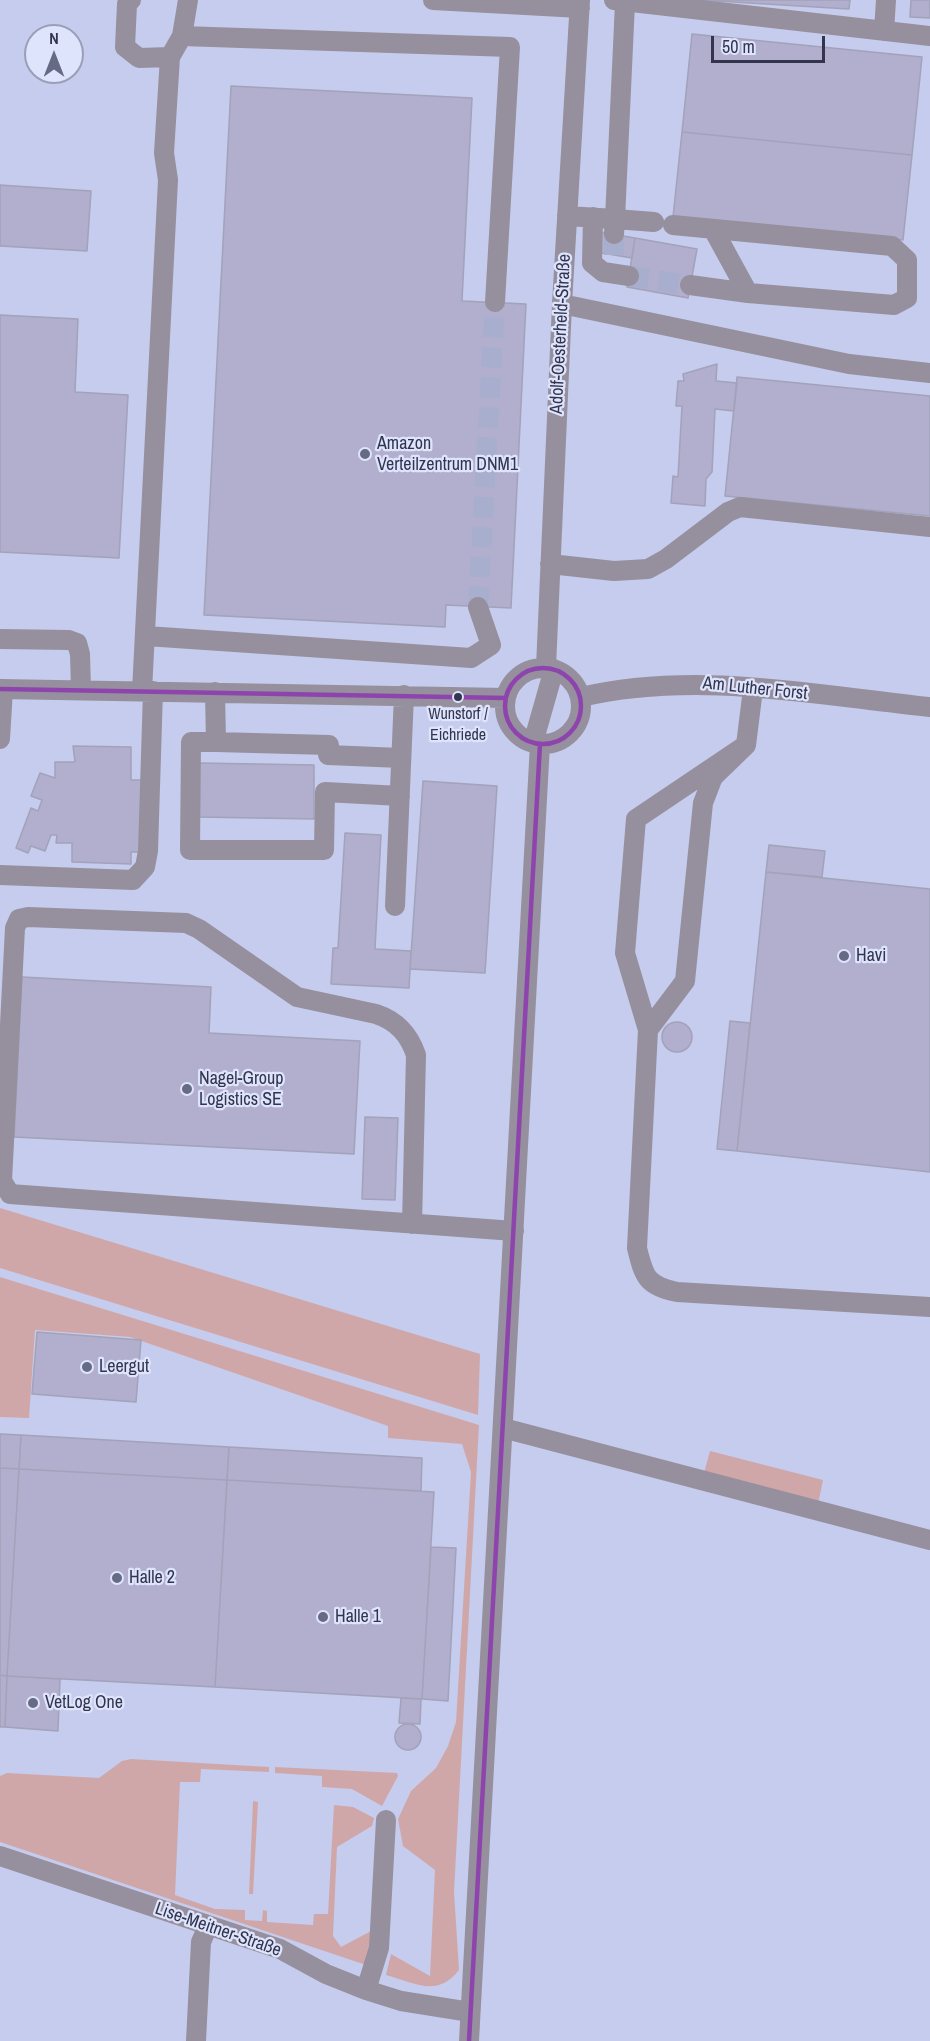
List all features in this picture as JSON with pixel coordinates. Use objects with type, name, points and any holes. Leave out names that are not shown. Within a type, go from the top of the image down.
[{"type":"street","points":[[0,875],[133,880],[145,867],[148,851],[146,636],[168,180],[164,153],[170,57],[182,36],[188,0]]},
{"type":"street","points":[[433,0],[580,4]]},
{"type":"street","points":[[884,32],[886,0]]},
{"type":"street","points":[[615,226],[620,2],[664,4],[930,36]]},
{"type":"street","points":[[123,4],[125,47],[139,58],[170,57]]},
{"type":"street","name":"Adolf-Oesterheld-Straße","points":[[537,743],[550,668],[550,564],[562,304],[580,4]]},
{"type":"street","points":[[182,36],[510,46],[495,302]]},
{"type":"street","points":[[567,216],[593,218],[615,226],[663,223],[892,246],[907,260],[907,298],[894,305],[748,293],[690,285]]},
{"type":"street","points":[[592,263],[593,218]]},
{"type":"street","points":[[713,229],[748,293]]},
{"type":"street","points":[[565,261],[614,264],[614,255]]},
{"type":"street","points":[[592,263],[603,272],[628,276]]},
{"type":"street","points":[[562,304],[849,364],[930,373]]},
{"type":"street","points":[[550,564],[614,571],[648,568],[666,559],[728,512],[740,507],[930,527]]},
{"type":"street","points":[[146,636],[471,658],[491,645],[478,606]]},
{"type":"street","points":[[0,639],[69,640],[77,643],[80,654],[81,690]]},
{"type":"street","points":[[550,668],[571,680],[581,697],[580,715],[572,730],[563,738],[537,743],[514,730],[508,721],[506,698],[515,680],[528,670],[550,668]]},
{"type":"street","name":"Am Luther Forst","points":[[581,697],[621,688],[700,683],[930,707]]},
{"type":"street","points":[[0,739],[1,689],[506,698]]},
{"type":"street","points":[[648,1030],[685,981],[703,804],[713,777],[746,745],[753,689]]},
{"type":"street","points":[[215,692],[216,742]]},
{"type":"street","points":[[395,906],[404,695]]},
{"type":"street","points":[[400,796],[325,792],[324,850],[190,850],[191,742],[328,745],[328,755],[401,758]]},
{"type":"street","points":[[469,2041],[514,1231],[537,743]]},
{"type":"street","points":[[746,745],[636,819],[625,953],[648,1030],[637,1248],[646,1277],[658,1288],[677,1292],[930,1307]]},
{"type":"street","points":[[411,1224],[416,1055],[411,1042],[401,1028],[387,1018],[376,1014],[297,997],[199,929],[186,923],[28,917],[19,919],[15,928],[2,1180],[10,1194],[411,1224],[514,1231]]},
{"type":"street","points":[[503,1428],[930,1540]]},
{"type":"street","points":[[366,1990],[379,1948],[386,1820]]},
{"type":"street","name":"Lise-Meitner-Straße","points":[[0,1856],[279,1949],[326,1974],[366,1990],[401,2001],[470,2012]]},
{"type":"street","points":[[196,2041],[201,1942],[208,1926]]},
{"type":"shaded area","points":[[0,1208],[480,1354],[478,1415],[0,1268]]},
{"type":"shaded area","points":[[0,1277],[479,1425],[454,1892],[459,1970],[451,1979],[442,1984],[425,1986],[386,1975],[391,1954],[430,1976],[435,1870],[403,1846],[398,1819],[411,1791],[436,1768],[448,1746],[456,1722],[471,1472],[462,1444],[388,1438],[388,1426],[130,1337],[35,1330],[29,1418],[0,1417]]},
{"type":"shaded area","points":[[710,1451],[823,1480],[818,1504],[704,1473]]},
{"type":"shaded area","points":[[131,1759],[269,1767],[269,1772],[201,1769],[200,1782],[180,1782],[175,1895],[215,1909],[245,1910],[245,1920],[262,1921],[263,1910],[267,1911],[267,1922],[313,1925],[314,1914],[328,1914],[334,1805],[353,1807],[374,1818],[372,1826],[337,1847],[333,1936],[341,1947],[373,1930],[366,1965],[0,1842],[0,1776],[7,1773],[99,1778],[122,1761]]},
{"type":"shaded area","points":[[275,1767],[397,1773],[398,1776],[382,1806],[352,1789],[322,1787],[322,1776],[275,1773]]},
{"type":"shaded area","points":[[253,1801],[258,1802],[253,1894],[249,1894]]},
{"type":"building","points":[[699,0],[850,0],[849,9]]},
{"type":"building","points":[[911,0],[930,0],[930,18],[910,17]]},
{"type":"building","points":[[692,34],[922,57],[912,155],[682,132]]},
{"type":"building","name":"Amazon Verteilzentrum DNM1","points":[[231,86],[472,98],[462,301],[526,304],[511,608],[446,605],[445,627],[204,615]]},
{"type":"building","points":[[682,132],[912,155],[903,240],[673,217]]},
{"type":"building","points":[[0,185],[91,191],[87,251],[0,246]]},
{"type":"building","points":[[600,232],[635,238],[632,258],[596,252]]},
{"type":"building","points":[[635,238],[697,249],[688,298],[627,287]]},
{"type":"building","points":[[0,315],[78,319],[75,392],[128,395],[119,558],[0,552]]},
{"type":"building","points":[[717,364],[716,381],[737,383],[734,411],[715,409],[712,472],[706,479],[705,506],[671,503],[673,476],[678,477],[682,406],[676,406],[678,381],[684,381],[683,374]]},
{"type":"building","points":[[737,377],[930,396],[930,516],[725,496]]},
{"type":"building","points":[[73,746],[131,747],[131,780],[143,780],[141,852],[131,852],[131,864],[72,862],[72,843],[56,843],[57,835],[51,835],[45,851],[31,846],[28,853],[16,848],[31,808],[38,811],[42,800],[31,796],[40,773],[55,778],[55,762],[75,762]]},
{"type":"building","points":[[199,763],[314,765],[314,819],[198,817]]},
{"type":"building","points":[[423,781],[497,786],[485,973],[410,969]]},
{"type":"building","points":[[345,833],[381,835],[375,949],[411,951],[409,988],[331,984],[333,948],[338,948]]},
{"type":"building","points":[[769,845],[825,851],[822,877],[766,872]]},
{"type":"building","name":"Havi","points":[[766,872],[930,889],[930,1172],[737,1151]]},
{"type":"building","name":"Nagel-Group Logistics SE","points":[[22,977],[211,987],[209,1033],[360,1041],[354,1154],[14,1137]]},
{"type":"building","points":[[730,1021],[750,1023],[737,1151],[717,1149]]},
{"type":"building","points":[[677,1022],[683,1023],[691,1031],[691,1043],[683,1051],[677,1052],[671,1051],[663,1043],[662,1037],[663,1031],[671,1023]]},
{"type":"building","points":[[365,1117],[398,1118],[395,1200],[362,1199]]},
{"type":"building","name":"Leergut","points":[[37,1332],[141,1340],[136,1402],[32,1394]]},
{"type":"building","points":[[0,1434],[21,1435],[19,1469],[0,1468]]},
{"type":"building","points":[[21,1435],[229,1447],[227,1480],[19,1469]]},
{"type":"building","points":[[229,1447],[422,1458],[421,1491],[227,1480]]},
{"type":"building","points":[[0,1468],[19,1469],[7,1676],[0,1675]]},
{"type":"building","name":"Halle 2","points":[[19,1469],[227,1480],[215,1687],[7,1676]]},
{"type":"building","name":"Halle 1","points":[[227,1480],[434,1492],[422,1699],[215,1687]]},
{"type":"building","points":[[431,1547],[456,1548],[448,1701],[422,1699]]},
{"type":"building","points":[[0,1675],[7,1676],[5,1727],[0,1727]]},
{"type":"building","name":"VetLog One","points":[[7,1676],[60,1679],[58,1731],[5,1727]]},
{"type":"building","points":[[401,1698],[421,1699],[420,1724],[399,1723]]},
{"type":"building","points":[[408,1724],[417,1728],[421,1737],[417,1746],[408,1750],[399,1746],[395,1737],[399,1728]]},
{"type":"tunnel","points":[[614,234],[614,255]]},
{"type":"tunnel","points":[[629,276],[690,285]]},
{"type":"tunnel","points":[[478,607],[495,302]]},
{"type":"transit line","points":[[543,668],[558,671],[570,679],[578,691],[581,706],[578,721],[570,733],[558,741],[543,744],[528,741],[516,733],[508,721],[505,706],[508,691],[516,679],[528,671],[543,668]]},
{"type":"transit line","points":[[0,689],[506,698]]},
{"type":"transit line","points":[[469,2041],[540,744]]},
{"type":"place","name":"Amazon Verteilzentrum DNM1","points":[[365,454]]},
{"type":"place","name":"Wunstorf / Eichriede","points":[[458,697]]},
{"type":"place","name":"Havi","points":[[844,956]]},
{"type":"place","name":"Nagel-Group Logistics SE","points":[[187,1089]]},
{"type":"place","name":"Leergut","points":[[87,1367]]},
{"type":"place","name":"Halle 2","points":[[117,1578]]},
{"type":"place","name":"Halle 1","points":[[323,1617]]},
{"type":"place","name":"VetLog One","points":[[33,1703]]}]
